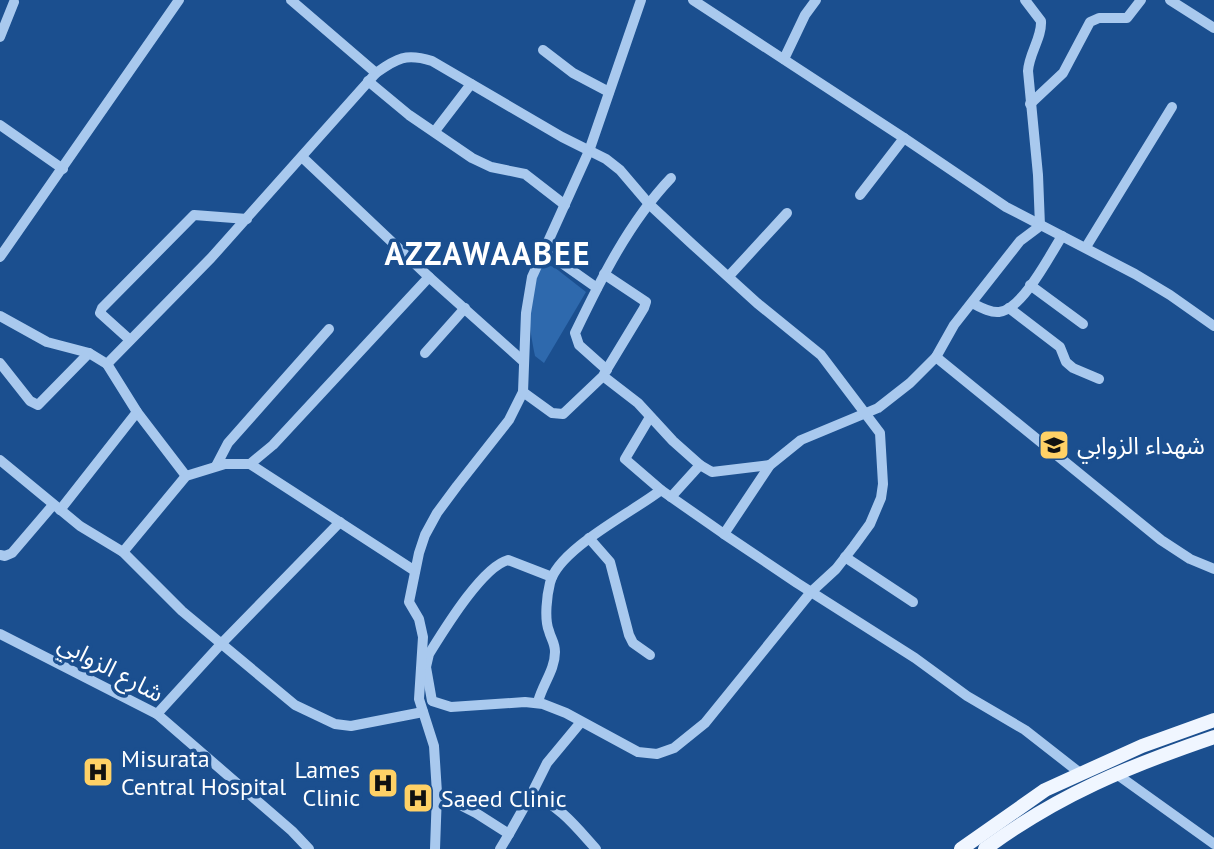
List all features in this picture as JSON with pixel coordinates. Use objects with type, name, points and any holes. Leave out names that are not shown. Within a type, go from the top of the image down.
[{"type":"main road","points":[[961,849],[1045,790],[1142,746],[1214,720]]},
{"type":"main road","points":[[985,849],[1055,803],[1115,773],[1214,737]]},
{"type":"street","points":[[0,257],[64,169],[179,0]]},
{"type":"street","points":[[291,0],[409,114],[472,158],[491,167],[525,174],[565,205]]},
{"type":"street","points":[[435,849],[437,793],[433,736],[419,699],[423,637],[419,619],[409,602],[415,570],[425,535],[437,513],[509,420],[523,392],[528,295],[532,276],[589,151],[641,0]]},
{"type":"street","points":[[784,59],[805,15],[816,0]]},
{"type":"street","points":[[1025,0],[1039,15],[1042,27],[1028,64],[1040,226]]},
{"type":"street","points":[[1030,104],[1063,73],[1090,22],[1100,18],[1127,18],[1142,0]]},
{"type":"street","points":[[1170,0],[1214,28]]},
{"type":"street","points":[[697,1],[1006,207],[1086,247],[1170,295],[1210,323],[1214,309]]},
{"type":"street","points":[[0,37],[14,2]]},
{"type":"street","points":[[543,50],[573,74],[609,92]]},
{"type":"street","points":[[107,364],[247,219],[372,77],[399,58],[417,57],[432,61],[606,159],[620,170],[649,204],[757,303],[821,355],[880,433],[881,498],[870,524],[705,723],[674,748],[657,754],[638,752],[555,707],[538,702],[451,706],[435,703],[430,695],[426,667],[429,654],[482,578],[497,565],[508,560],[552,577]]},
{"type":"street","points":[[435,131],[471,84]]},
{"type":"street","points":[[1086,247],[1172,107]]},
{"type":"street","points":[[0,125],[64,169]]},
{"type":"street","points":[[860,195],[904,138]]},
{"type":"street","points":[[302,157],[523,361]]},
{"type":"street","points":[[671,178],[649,204],[604,274],[575,333],[576,339],[605,373],[701,465],[712,472],[770,465]]},
{"type":"street","points":[[729,276],[787,213]]},
{"type":"street","points":[[130,340],[100,313],[102,308],[194,215],[247,219]]},
{"type":"street","points":[[724,534],[770,465],[801,440],[878,408],[910,383],[936,357],[954,326],[1020,242],[1040,226]]},
{"type":"street","points":[[972,303],[997,312],[1009,309],[1030,285],[1062,236]]},
{"type":"street","points":[[544,250],[597,288]]},
{"type":"street","points":[[523,392],[552,414],[564,415],[605,373],[646,302],[604,274]]},
{"type":"street","points":[[250,464],[303,415],[429,276]]},
{"type":"street","points":[[1030,285],[1083,324]]},
{"type":"street","points":[[425,353],[465,307]]},
{"type":"street","points":[[1009,309],[1060,347],[1066,362],[1073,368],[1099,379]]},
{"type":"street","points":[[0,316],[47,342],[89,353],[107,364],[137,412],[186,475]]},
{"type":"street","points":[[216,466],[228,443],[329,329]]},
{"type":"street","points":[[0,363],[30,401],[38,405],[89,353]]},
{"type":"street","points":[[936,357],[1161,540],[1189,559],[1214,569]]},
{"type":"street","points":[[0,555],[12,553],[57,508],[137,412]]},
{"type":"street","points":[[650,417],[625,459],[661,490],[811,592],[915,658],[967,696],[1025,730],[1080,773]]},
{"type":"street","points":[[0,460],[57,508],[96,537],[123,552],[182,611],[295,705],[335,724],[351,726],[423,712]]},
{"type":"street","points":[[123,552],[186,475],[237,462],[250,464],[415,570]]},
{"type":"street","points":[[671,497],[701,465]]},
{"type":"street","points":[[538,702],[540,691],[552,670],[555,651],[547,624],[552,577],[564,560],[589,538],[661,490]]},
{"type":"street","points":[[157,714],[340,522]]},
{"type":"street","points":[[589,538],[611,564],[633,643],[650,655]]},
{"type":"street","points":[[845,557],[913,602]]},
{"type":"street","name":"شارع الزوابي","points":[[0,634],[157,714],[292,831]]},
{"type":"street","points":[[500,849],[547,763],[581,722]]},
{"type":"street","points":[[1115,773],[1214,844]]},
{"type":"street","points":[[437,793],[509,834]]},
{"type":"street","points":[[531,795],[543,799],[560,811],[596,849]]},
{"type":"street","points":[[292,831],[309,849]]},
{"type":"street","points":[[292,831],[318,849]]},
{"type":"shaded area","points":[[543,264],[554,267],[586,292],[544,363],[535,356],[529,309],[533,288]]},
{"type":"place","name":"شهداء الزوابي","points":[[1054,445]]},
{"type":"place","name":"Misurata Central Hospital","points":[[98,772]]},
{"type":"place","name":"Lames Clinic","points":[[383,783]]},
{"type":"place","name":"Saeed Clinic","points":[[418,798]]},
{"type":"district","name":"AZZAWAABEE","points":[[488,253]]}]
